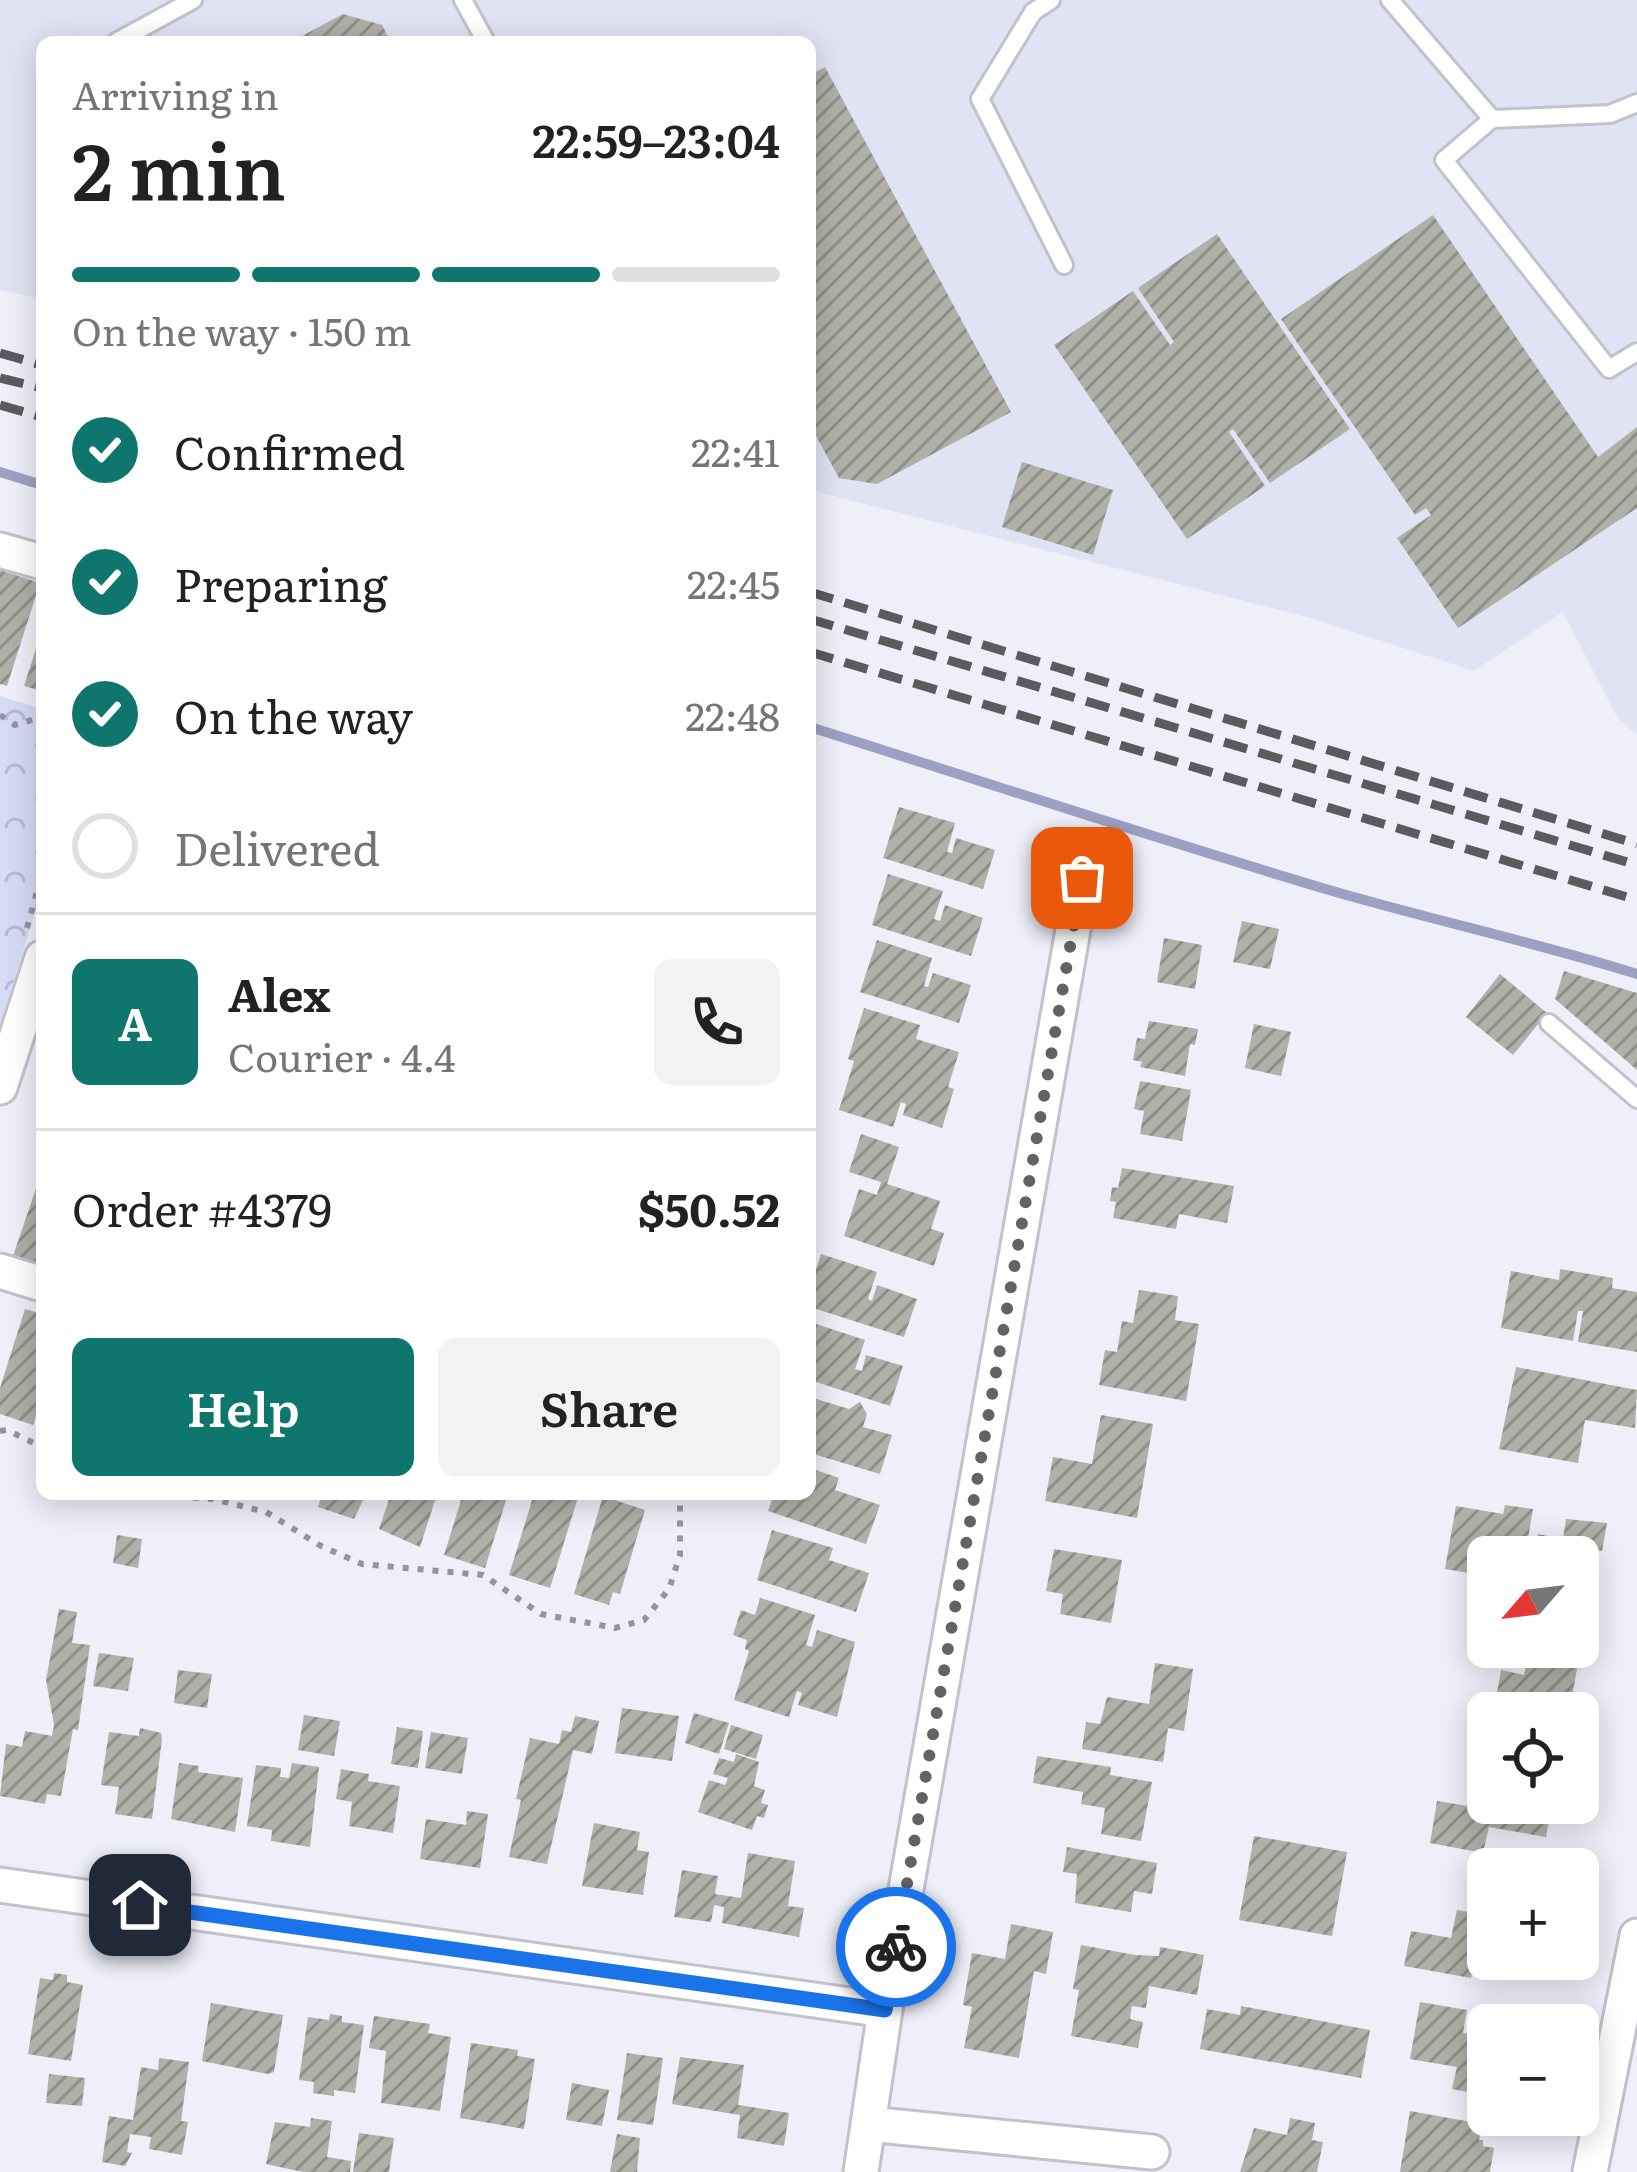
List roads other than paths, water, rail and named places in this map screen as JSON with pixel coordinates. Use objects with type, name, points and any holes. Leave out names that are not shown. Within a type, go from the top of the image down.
[{"type":"street","points":[[0,550],[36,560]]},
{"type":"street","points":[[861,2172],[885,2010],[1082,878]]},
{"type":"street","points":[[0,1087],[36,976]]},
{"type":"street","points":[[0,1271],[36,1282]]},
{"type":"street","points":[[0,1885],[885,2010]]},
{"type":"street","points":[[1590,2172],[1637,1936]]},
{"type":"street","points":[[868,2124],[1152,2152]]},
{"type":"lane","points":[[127,36],[193,0]]},
{"type":"lane","points":[[463,0],[483,36]]},
{"type":"lane","points":[[1052,0],[1033,12],[980,99],[1064,266]]},
{"type":"lane","points":[[1390,0],[1492,119]]},
{"type":"lane","points":[[1637,104],[1610,114],[1492,119],[1444,160],[1609,369],[1637,352]]},
{"type":"lane","points":[[1549,1023],[1637,1099]]},
{"type":"waterway","points":[[0,472],[36,483]]},
{"type":"waterway","points":[[816,729],[1336,892],[1637,974]]},
{"type":"railway","points":[[0,353],[36,363]]},
{"type":"railway","points":[[0,378],[36,387]]},
{"type":"railway","points":[[0,405],[36,415]]},
{"type":"railway","points":[[816,594],[1637,844]]},
{"type":"railway","points":[[816,621],[1637,865]]},
{"type":"railway","points":[[816,654],[1637,900]]}]
